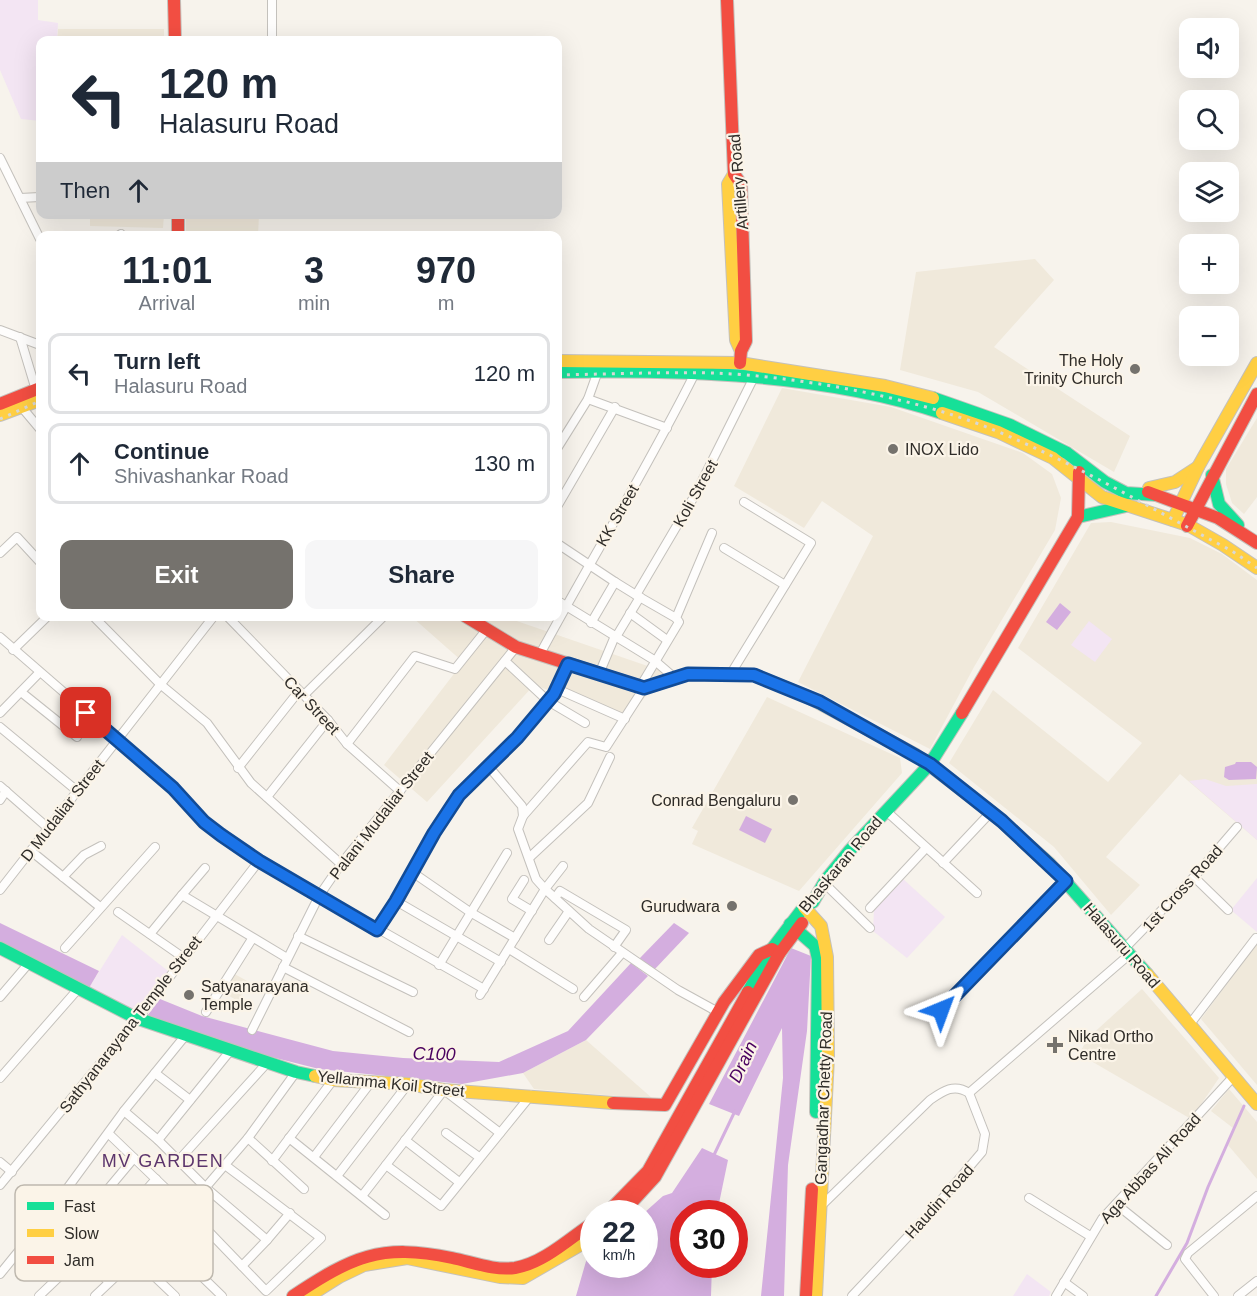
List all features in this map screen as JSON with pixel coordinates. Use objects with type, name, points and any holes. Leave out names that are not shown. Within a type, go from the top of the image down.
[{"type":"main road","points":[[174,0],[175,36]]},
{"type":"main road","name":"Artillery Road","points":[[728,0],[734,174],[728,184],[741,349]]},
{"type":"main road","points":[[562,361],[741,349],[868,383],[920,394],[1010,425],[1141,490],[1218,518],[1257,543]]},
{"type":"main road","points":[[1173,520],[1198,467],[1254,373],[1257,363]]},
{"type":"main road","points":[[562,372],[694,373],[754,377],[844,390],[908,404],[983,427],[1055,459],[1102,498],[1187,526],[1225,545],[1257,568]]},
{"type":"main road","points":[[0,415],[18,402],[36,394]]},
{"type":"main road","points":[[1187,526],[1212,475],[1254,404],[1257,394]]},
{"type":"main road","points":[[0,404],[18,402]]},
{"type":"main road","points":[[1081,462],[1078,480],[1078,517],[1126,506]]},
{"type":"main road","points":[[1081,462],[1105,482],[1126,493],[1157,495]]},
{"type":"main road","points":[[1141,490],[1169,486],[1198,467]]},
{"type":"main road","points":[[1212,475],[1220,504],[1247,535]]},
{"type":"main road","name":"Bhaskaran Road","points":[[621,1200],[648,1171],[776,952],[824,883],[885,810],[930,764],[1078,517]]},
{"type":"main road","points":[[473,621],[516,647],[642,688]]},
{"type":"main road","name":"Halasuru Road","points":[[642,688],[688,674],[754,675],[820,702],[930,764],[991,812],[1066,881],[1257,1104]]},
{"type":"main road","name":"Gangadhar Chetty Road","points":[[809,907],[821,926],[827,957],[828,1057],[815,1208]]},
{"type":"main road","name":"Gangadhar Chetty Road","points":[[794,927],[814,946],[818,959],[815,1208],[813,1248],[806,1296]]},
{"type":"main road","name":"Yellamma Koil Street","points":[[0,948],[138,1016],[185,1036],[267,1063],[333,1080],[408,1084],[444,1090],[664,1105],[718,1012]]},
{"type":"main road","points":[[718,1012],[759,955],[776,952]]},
{"type":"main road","name":"Bhaskaran Road","points":[[634,1200],[655,1177],[776,952]]},
{"type":"main road","points":[[309,1296],[339,1277],[364,1265],[407,1258],[500,1277],[523,1278],[580,1233]]},
{"type":"main road","points":[[293,1296],[350,1260],[371,1253],[405,1250],[497,1268],[516,1269],[543,1262],[580,1244]]},
{"type":"main road","name":"Gangadhar Chetty Road","points":[[813,1248],[816,1296]]},
{"type":"street","points":[[272,0],[272,36]]},
{"type":"street","points":[[0,158],[3,170],[36,231]]},
{"type":"street","points":[[20,198],[36,196]]},
{"type":"street","points":[[0,330],[36,343]]},
{"type":"street","points":[[20,337],[36,384]]},
{"type":"street","points":[[562,441],[588,399],[598,371]]},
{"type":"street","name":"KK Street","points":[[562,604],[588,565],[667,428],[694,373]]},
{"type":"street","name":"Koli Street","points":[[599,674],[615,636],[641,597],[754,377]]},
{"type":"street","points":[[588,399],[667,428]]},
{"type":"street","points":[[18,402],[36,424]]},
{"type":"street","points":[[562,498],[615,407]]},
{"type":"street","points":[[730,675],[811,543],[744,502]]},
{"type":"street","points":[[676,618],[712,533]]},
{"type":"street","points":[[0,553],[17,537],[36,558]]},
{"type":"street","points":[[562,547],[679,622],[654,660],[642,688],[606,747],[588,742],[523,816],[518,829],[530,857],[536,879],[568,911],[589,929],[651,972],[718,1012]]},
{"type":"street","points":[[724,548],[785,585]]},
{"type":"street","points":[[591,622],[615,582]]},
{"type":"street","points":[[562,604],[654,660],[676,679]]},
{"type":"street","points":[[630,613],[667,640]]},
{"type":"street","points":[[13,650],[43,621]]},
{"type":"street","points":[[98,621],[160,684],[207,723],[238,768],[341,864]]},
{"type":"street","name":"D Mudaliar Street","points":[[0,890],[210,621]]},
{"type":"street","name":"Car Street","points":[[232,621],[328,720],[347,744],[400,791]]},
{"type":"street","points":[[238,768],[301,693],[379,621]]},
{"type":"street","name":"KK Street","points":[[539,656],[554,621]]},
{"type":"street","points":[[347,744],[416,656],[454,669],[487,629]]},
{"type":"street","points":[[0,637],[173,788],[204,822],[259,861],[482,992],[545,889],[562,866]]},
{"type":"street","name":"Palani Mudaliar Street","points":[[252,1030],[319,896],[341,864],[516,647]]},
{"type":"street","points":[[505,661],[548,701],[585,723]]},
{"type":"street","points":[[377,930],[459,795],[489,767],[548,701],[568,664]]},
{"type":"street","points":[[0,713],[39,673]]},
{"type":"street","points":[[556,689],[624,719]]},
{"type":"street","points":[[21,692],[77,737]]},
{"type":"street","points":[[267,797],[328,720]]},
{"type":"street","points":[[0,728],[76,790]]},
{"type":"street","points":[[530,857],[588,803],[610,757]]},
{"type":"street","points":[[489,767],[522,806],[523,816]]},
{"type":"street","points":[[0,800],[3,788],[48,828]]},
{"type":"street","points":[[885,810],[976,893]]},
{"type":"street","points":[[943,863],[991,812]]},
{"type":"street","name":"1st Cross Road","points":[[1127,951],[1237,827]]},
{"type":"street","points":[[63,877],[84,855],[101,846]]},
{"type":"street","points":[[65,948],[155,847]]},
{"type":"street","points":[[870,908],[926,848]]},
{"type":"street","points":[[31,851],[100,907]]},
{"type":"street","points":[[439,965],[507,853]]},
{"type":"street","name":"Sathyanarayana Temple Street","points":[[0,1185],[138,1016],[259,861]]},
{"type":"street","points":[[150,934],[205,868]]},
{"type":"street","points":[[412,872],[470,912],[515,938]]},
{"type":"street","points":[[1194,877],[1228,910]]},
{"type":"street","points":[[524,880],[512,899],[532,911]]},
{"type":"street","points":[[941,1010],[1066,881]]},
{"type":"street","points":[[824,883],[870,928]]},
{"type":"street","points":[[555,898],[560,891],[626,930],[614,947]]},
{"type":"street","points":[[182,895],[216,914],[285,962],[409,1032]]},
{"type":"street","points":[[396,901],[501,962]]},
{"type":"street","points":[[549,940],[568,911]]},
{"type":"street","points":[[118,912],[184,958]]},
{"type":"street","points":[[298,936],[413,992]]},
{"type":"street","points":[[1190,1024],[1256,938]]},
{"type":"street","points":[[206,1012],[252,939]]},
{"type":"street","points":[[509,949],[573,989]]},
{"type":"street","points":[[815,1208],[930,1100],[944,1090],[956,1087],[969,1093],[1127,951]]},
{"type":"street","points":[[584,997],[622,952]]},
{"type":"street","points":[[0,997],[29,963]]},
{"type":"street","points":[[0,1078],[79,988]]},
{"type":"street","points":[[70,1185],[124,1111],[185,1036]]},
{"type":"street","points":[[158,1140],[230,1050]]},
{"type":"street","points":[[178,1161],[267,1063]]},
{"type":"street","points":[[207,1185],[248,1138],[296,1072]]},
{"type":"street","points":[[155,1073],[190,1100]]},
{"type":"street","name":"Aga Abbas Ali Road","points":[[1056,1296],[1090,1236],[1116,1204],[1234,1076]]},
{"type":"street","points":[[272,1161],[333,1080]]},
{"type":"street","points":[[314,1157],[371,1082]]},
{"type":"street","points":[[337,1176],[408,1084]]},
{"type":"street","points":[[362,1196],[444,1090],[500,1133]]},
{"type":"street","name":"Haudin Road","points":[[852,1296],[930,1213],[982,1152],[985,1134],[969,1093]]},
{"type":"street","points":[[386,1165],[441,1206],[531,1095]]},
{"type":"street","points":[[124,1111],[158,1140],[203,1185]]},
{"type":"street","points":[[446,1133],[479,1157]]},
{"type":"street","points":[[109,1134],[162,1185]]},
{"type":"street","points":[[248,1138],[304,1189]]},
{"type":"street","points":[[289,1138],[385,1215]]},
{"type":"street","points":[[405,1140],[459,1182]]},
{"type":"street","points":[[110,1185],[134,1158]]},
{"type":"street","points":[[0,1162],[12,1172]]},
{"type":"street","points":[[213,1236],[266,1291],[321,1238],[225,1165]]},
{"type":"street","points":[[151,1185],[156,1179]]},
{"type":"street","points":[[213,1194],[267,1240]]},
{"type":"street","points":[[1214,1296],[1185,1260],[1188,1253],[1257,1196]]},
{"type":"street","points":[[1029,1198],[1090,1236]]},
{"type":"street","points":[[1116,1204],[1167,1245]]},
{"type":"street","points":[[242,1266],[290,1213]]},
{"type":"street","points":[[0,1274],[15,1256]]},
{"type":"street","points":[[39,1296],[55,1281]]},
{"type":"street","points":[[160,1281],[175,1296]]},
{"type":"street","points":[[207,1281],[222,1296]]},
{"type":"street","points":[[1238,1296],[1257,1281]]},
{"type":"street","points":[[95,1296],[109,1282]]},
{"type":"street","points":[[1064,1282],[1083,1296]]},
{"type":"shaded area","points":[[0,0],[38,0],[38,20],[58,23],[57,36],[36,36],[36,121],[21,119],[0,70]]},
{"type":"shaded area","points":[[58,29],[164,29],[164,36],[57,36]]},
{"type":"shaded area","points":[[90,219],[164,219],[163,228],[90,226]]},
{"type":"shaded area","points":[[186,219],[259,219],[258,231],[186,231]]},
{"type":"shaded area","points":[[1035,259],[1054,280],[994,347],[1130,436],[1114,472],[978,392],[900,370],[916,272]]},
{"type":"shaded area","points":[[782,388],[891,407],[1023,453],[1052,474],[1061,498],[1055,530],[974,667],[930,749],[798,682],[873,536],[822,501],[804,528],[734,486]]},
{"type":"shaded area","points":[[1257,418],[1257,497],[1244,514],[1232,503],[1226,484],[1226,469]]},
{"type":"shaded area","points":[[1111,522],[1190,538],[1222,554],[1257,580],[1257,840],[1180,774],[1106,857],[1140,885],[1111,915],[1054,847],[949,763],[993,690],[1108,782],[1142,743],[1018,648],[1091,523]]},
{"type":"shaded area","points":[[417,621],[517,621],[665,672],[628,718],[534,685],[427,802],[384,765],[463,662]]},
{"type":"shaded area","points":[[1089,621],[1112,639],[1095,662],[1071,645]]},
{"type":"shaded area","name":"Conrad Bengaluru","points":[[767,697],[900,758],[902,773],[799,891],[692,844],[698,831],[692,828]]},
{"type":"shaded area","points":[[1205,779],[1226,786],[1257,784],[1257,840],[1189,781]]},
{"type":"shaded area","points":[[1257,878],[1257,932],[1231,910]]},
{"type":"shaded area","points":[[903,879],[945,917],[907,958],[873,931],[874,910]]},
{"type":"shaded area","points":[[122,935],[168,971],[137,1012],[89,988]]},
{"type":"shaded area","points":[[1257,943],[1257,1085],[1201,1019]]},
{"type":"shaded area","points":[[229,971],[249,982],[238,1001],[217,989]]},
{"type":"shaded area","points":[[1142,989],[1219,1078],[1191,1119],[1079,1054],[1088,1038]]},
{"type":"shaded area","points":[[586,1040],[653,1099],[534,1089],[523,1073]]},
{"type":"shaded area","points":[[1229,1089],[1257,1122],[1257,1179],[1228,1145],[1233,1128],[1211,1111]]},
{"type":"shaded area","points":[[1027,1274],[1051,1292],[1049,1296],[1013,1296]]},
{"type":"water","points":[[1060,603],[1071,612],[1057,630],[1046,622]]},
{"type":"water","points":[[1236,762],[1251,762],[1257,767],[1256,779],[1229,780],[1224,777],[1225,767]]},
{"type":"water","points":[[746,816],[772,829],[765,843],[739,830]]},
{"type":"water","points":[[0,923],[99,971],[89,988],[0,942]]},
{"type":"water","points":[[674,923],[689,933],[654,970],[639,959]]},
{"type":"water","points":[[791,948],[811,956],[807,1031],[788,1165],[784,1296],[761,1296],[783,1078],[782,1028],[739,1116],[709,1104]]},
{"type":"water","points":[[631,963],[648,976],[586,1040],[523,1073],[462,1084],[319,1069],[244,1050],[147,1016],[160,999],[202,1016],[333,1051],[403,1058],[499,1062],[568,1031]]},
{"type":"water","points":[[702,1148],[728,1160],[720,1200],[670,1200],[670,1278],[712,1278],[711,1296],[576,1296],[581,1278],[658,1278],[658,1200],[672,1193]]},
{"type":"waterway","points":[[1156,1296],[1187,1243],[1208,1187],[1244,1106]]},
{"type":"waterway","name":"Drain","points":[[713,1157],[735,1111]]},
{"type":"railway","points":[[562,375],[713,373],[780,378],[853,390],[925,407],[989,428],[1051,456],[1232,551],[1257,568]]},
{"type":"railway","points":[[0,419],[36,403]]},
{"type":"traffic: fast","points":[[562,372],[703,374],[801,382],[849,389],[942,413]]},
{"type":"traffic: fast","points":[[933,398],[1010,425],[1067,453],[1105,482],[1126,493],[1157,495]]},
{"type":"traffic: fast","points":[[1212,475],[1219,504],[1238,525]]},
{"type":"traffic: fast","points":[[1078,517],[1126,506]]},
{"type":"traffic: fast","points":[[808,697],[916,755],[991,812],[1049,863],[1147,974]]},
{"type":"traffic: fast","points":[[748,992],[772,949],[804,907],[813,902],[825,881],[850,850],[930,764],[962,713]]},
{"type":"traffic: fast","points":[[790,924],[815,946],[818,959],[816,1112]]},
{"type":"traffic: fast","points":[[0,948],[136,1018],[296,1072],[315,1076]]},
{"type":"traffic: slow","points":[[734,174],[728,184],[736,340],[741,351]]},
{"type":"traffic: slow","points":[[562,361],[740,363],[885,386],[933,398]]},
{"type":"traffic: slow","points":[[1173,520],[1198,467],[1257,363]]},
{"type":"traffic: slow","points":[[0,415],[36,402]]},
{"type":"traffic: slow","points":[[942,413],[998,432],[1053,458],[1102,497],[1188,525],[1257,568]]},
{"type":"traffic: slow","points":[[1149,488],[1175,482],[1198,467]]},
{"type":"traffic: slow","points":[[804,907],[821,926],[827,957],[828,1057],[816,1296]]},
{"type":"traffic: slow","points":[[1147,974],[1257,1104]]},
{"type":"traffic: slow","points":[[315,1076],[333,1080],[408,1084],[444,1090],[613,1103]]},
{"type":"traffic: slow","points":[[309,1296],[339,1277],[364,1265],[407,1258],[500,1277],[523,1278],[580,1245]]},
{"type":"traffic: jam","points":[[174,0],[175,36]]},
{"type":"traffic: jam","points":[[727,0],[734,174],[741,184],[746,341],[741,351],[740,363]]},
{"type":"traffic: jam","points":[[178,219],[178,231]]},
{"type":"traffic: jam","points":[[0,404],[36,390]]},
{"type":"traffic: jam","points":[[1187,526],[1257,394]]},
{"type":"traffic: jam","points":[[962,713],[1078,517],[1079,472]]},
{"type":"traffic: jam","points":[[1148,492],[1218,518],[1257,543]]},
{"type":"traffic: jam","points":[[473,621],[516,647],[644,688],[688,674],[754,675],[808,697]]},
{"type":"traffic: jam","points":[[634,1200],[655,1177],[779,954],[802,923]]},
{"type":"traffic: jam","points":[[613,1103],[665,1105],[724,1002],[759,955],[772,949],[779,954]]},
{"type":"traffic: jam","points":[[620,1200],[648,1171],[748,992]]},
{"type":"traffic: jam","points":[[806,1296],[812,1189]]},
{"type":"traffic: jam","points":[[293,1296],[350,1263],[368,1257],[405,1252],[452,1258],[507,1269],[536,1261],[580,1232]]},
{"type":"place","name":"The Holy Trinity Church","points":[[1135,369]]},
{"type":"place","name":"INOX Lido","points":[[893,449]]},
{"type":"place","name":"Conrad Bengaluru","points":[[793,800]]},
{"type":"place","name":"Gurudwara","points":[[732,906]]},
{"type":"place","name":"Satyanarayana Temple","points":[[189,995]]},
{"type":"place","name":"Nikad Ortho Centre","points":[[1055,1045]]},
{"type":"district","name":"MV GARDEN","points":[[163,1161]]},
{"type":"route","points":[[86,713],[173,788],[204,822],[221,835],[259,861],[377,930],[459,795],[517,738],[554,694],[568,664],[644,688],[688,674],[754,675],[820,702],[930,764],[1002,821],[1066,881],[941,1010]]},
{"type":"water label","name":"C100","points":[[434,1054]]}]
